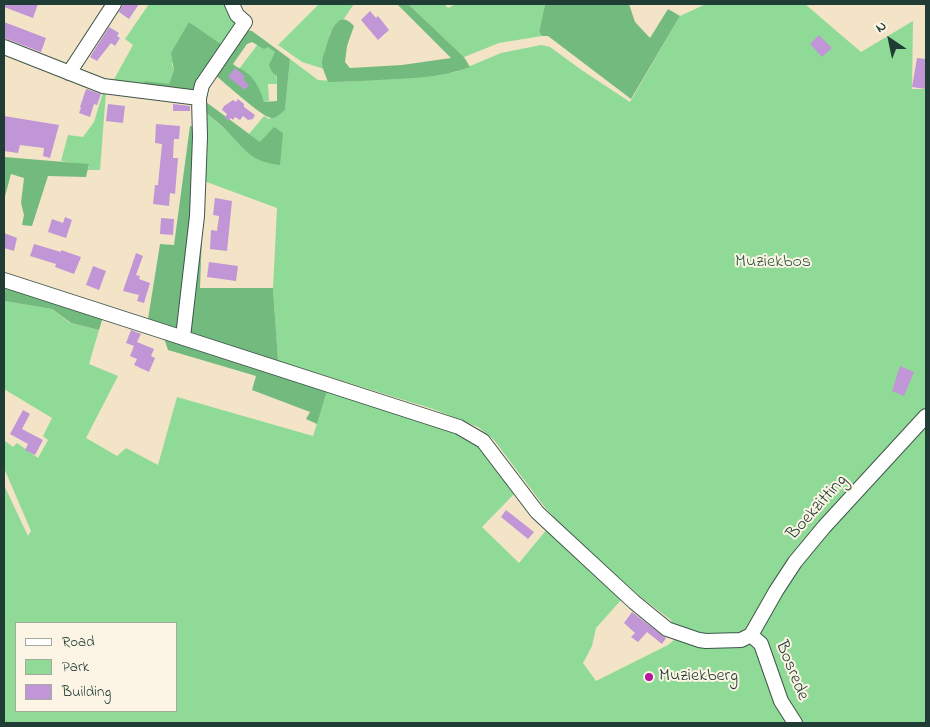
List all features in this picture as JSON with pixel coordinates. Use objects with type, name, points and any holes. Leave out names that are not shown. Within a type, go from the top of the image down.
[{"type":"street","points":[[75,76],[114,4]]},
{"type":"street","points":[[183,337],[197,216],[200,137],[199,98],[202,84],[244,22],[237,15],[232,4]]},
{"type":"street","points":[[4,47],[103,86],[199,98]]},
{"type":"street","points":[[4,280],[459,426],[473,434],[487,446],[537,512],[667,630],[706,641],[741,640],[752,635]]},
{"type":"street","name":"Boekzitting","points":[[752,635],[794,562],[926,416]]},
{"type":"street","name":"Bosrede","points":[[752,635],[761,644],[781,701],[795,723]]},
{"type":"green space","points":[[149,4],[228,4],[237,22],[236,30],[224,46],[189,22],[172,64],[174,70],[169,85],[146,81],[144,87],[112,83],[133,45],[125,39]]},
{"type":"green space","points":[[319,4],[354,4],[343,20],[336,23],[330,33],[322,63],[324,69],[302,62],[278,45]]},
{"type":"green space","points":[[397,4],[408,4],[464,57],[470,67],[459,71],[425,77],[328,82],[322,59],[335,24],[343,19],[354,26],[347,46],[345,62],[350,68],[402,65],[451,58]]},
{"type":"green space","points":[[408,4],[444,4],[448,8],[456,4],[545,4],[539,32],[542,36],[499,43],[464,57]]},
{"type":"green space","points":[[545,4],[629,4],[635,22],[650,38],[668,9],[680,16],[631,99],[548,36],[542,36],[539,32]]},
{"type":"green space","name":"Muziekbos","points":[[706,4],[805,4],[861,52],[913,21],[912,89],[926,89],[926,723],[4,723],[4,485],[28,536],[31,531],[4,468],[4,442],[13,447],[17,443],[38,458],[48,440],[43,436],[52,418],[4,389],[4,301],[52,309],[70,323],[99,330],[89,364],[118,376],[86,438],[117,456],[126,448],[158,465],[177,397],[313,436],[327,391],[470,437],[517,491],[482,527],[519,563],[548,528],[623,598],[596,628],[592,646],[583,663],[596,681],[668,645],[674,640],[671,620],[637,594],[562,526],[543,505],[494,440],[478,427],[433,409],[278,361],[273,288],[277,208],[204,181],[205,112],[226,130],[260,142],[249,134],[264,116],[269,119],[285,110],[290,59],[318,80],[348,82],[456,72],[501,53],[541,45],[550,47],[630,102],[680,16]]},
{"type":"green space","points":[[189,22],[224,46],[195,92],[144,87],[145,81],[169,84],[174,70],[171,53]]},
{"type":"green space","points":[[245,30],[252,31],[290,59],[285,110],[276,117],[268,117],[215,75]],"holes":[[[252,42],[264,49],[268,47],[275,52],[269,65],[272,72],[277,76],[277,101],[264,102],[260,90],[253,79],[233,64],[247,44]]]},
{"type":"green space","points":[[258,44],[268,46],[275,52],[277,84],[268,84],[269,101],[264,102],[247,73],[239,69]]},
{"type":"green space","points":[[104,89],[106,92],[100,170],[88,170],[89,165],[61,161],[68,135],[83,137],[94,122]]},
{"type":"green space","points":[[206,102],[260,142],[274,127],[283,133],[280,165],[261,161],[249,154],[224,128],[205,112]]},
{"type":"green space","points":[[190,126],[206,127],[200,288],[273,288],[278,360],[295,366],[290,378],[327,391],[317,424],[306,419],[310,412],[252,390],[256,376],[168,350],[164,338],[171,326],[148,319],[160,244],[174,245]]},
{"type":"green space","points":[[4,157],[89,164],[86,177],[48,176],[32,226],[22,225],[24,215],[21,203],[24,178],[11,174],[4,200]]},
{"type":"green space","points":[[4,284],[103,317],[99,330],[71,323],[52,309],[4,301]]},
{"type":"building","points":[[4,4],[38,4],[33,18],[4,7]]},
{"type":"building","points":[[123,4],[139,4],[129,19],[119,12]]},
{"type":"building","points":[[370,11],[376,18],[378,16],[389,30],[378,40],[361,20]]},
{"type":"building","points":[[4,22],[46,38],[41,52],[4,38]]},
{"type":"building","points":[[109,27],[119,33],[117,36],[120,38],[115,46],[111,43],[97,61],[90,57]]},
{"type":"building","points":[[819,35],[832,48],[822,57],[810,44]]},
{"type":"building","points":[[917,58],[926,59],[926,89],[912,87]]},
{"type":"building","points":[[235,68],[245,76],[243,79],[249,85],[245,90],[228,77]]},
{"type":"building","points":[[86,89],[101,94],[97,105],[94,104],[90,117],[79,113]]},
{"type":"building","points":[[238,99],[244,104],[244,107],[255,115],[253,119],[248,120],[243,116],[240,120],[235,117],[229,121],[225,118],[227,114],[222,110],[224,106],[233,100],[236,102]]},
{"type":"building","points":[[108,104],[125,106],[123,123],[106,121]]},
{"type":"building","points":[[173,104],[190,106],[190,111],[173,111]]},
{"type":"building","points":[[4,116],[59,125],[50,158],[43,156],[44,148],[20,145],[18,153],[4,151]]},
{"type":"building","points":[[156,124],[180,126],[179,139],[174,139],[173,158],[178,158],[175,194],[170,193],[169,206],[153,204],[155,185],[158,185],[162,144],[155,143]]},
{"type":"building","points":[[215,198],[232,201],[227,251],[210,249],[211,230],[217,231],[219,216],[213,215]]},
{"type":"building","points":[[65,217],[72,220],[66,238],[48,232],[52,219],[63,223]]},
{"type":"building","points":[[161,218],[174,219],[173,235],[160,234]]},
{"type":"building","points":[[4,233],[17,238],[14,251],[4,248]]},
{"type":"building","points":[[34,244],[81,257],[74,274],[55,267],[56,264],[30,256]]},
{"type":"building","points":[[136,253],[143,256],[136,275],[140,276],[139,279],[150,283],[144,303],[137,301],[139,295],[123,291]]},
{"type":"building","points":[[209,262],[238,266],[236,281],[207,277]]},
{"type":"building","points":[[93,266],[106,271],[99,290],[86,285]]},
{"type":"building","points":[[131,330],[141,334],[137,342],[154,349],[151,356],[155,358],[149,372],[134,365],[137,359],[130,356],[134,346],[126,343]]},
{"type":"building","points":[[900,366],[914,372],[904,396],[892,391]]},
{"type":"building","points":[[23,410],[30,414],[22,429],[43,440],[35,455],[25,450],[28,444],[10,434]]},
{"type":"building","points":[[506,510],[534,532],[528,539],[501,517]]},
{"type":"building","points":[[632,612],[666,638],[662,644],[647,632],[638,642],[631,637],[635,633],[624,623]]},
{"type":"place","name":"Muziekberg","points":[[649,677]]}]
